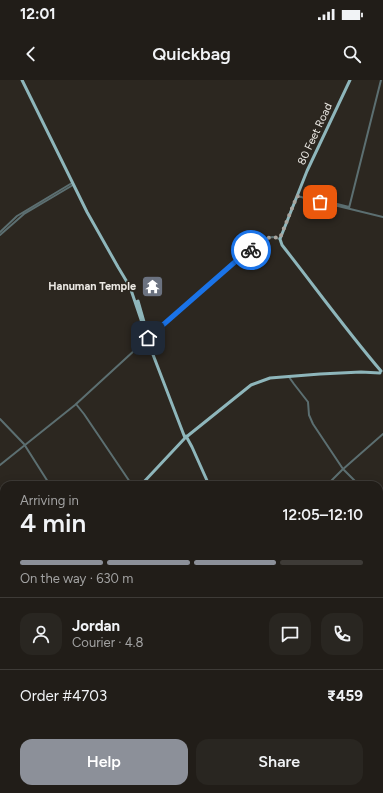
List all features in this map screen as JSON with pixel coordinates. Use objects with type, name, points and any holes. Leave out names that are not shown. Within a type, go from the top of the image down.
[{"type":"main road","points":[[22,80],[73,184],[137,302],[148,339],[186,438],[192,447],[207,481]]},
{"type":"main road","name":"80 Feet Road","points":[[280,238],[297,196],[350,80]]},
{"type":"main road","points":[[280,238],[282,245],[345,328],[382,372]]},
{"type":"main road","points":[[145,481],[186,438],[250,386],[270,378],[382,372]]},
{"type":"street","points":[[349,208],[381,80]]},
{"type":"street","points":[[0,233],[24,214],[73,184]]},
{"type":"street","points":[[297,196],[383,216]]},
{"type":"street","points":[[0,465],[24,444],[76,404],[236,261],[259,243],[270,237],[280,238]]},
{"type":"street","points":[[289,376],[308,402],[309,415],[313,424],[343,469],[355,481]]},
{"type":"street","points":[[76,404],[129,481]]},
{"type":"street","points":[[0,419],[24,444],[47,481]]},
{"type":"street","points":[[331,481],[383,434]]},
{"type":"way so far","points":[[251,250],[267,238],[280,238],[297,196],[320,202]]},
{"type":"place","name":"Hanuman Temple","points":[[152,286]]},
{"type":"route","points":[[148,338],[236,261],[251,250]]}]
